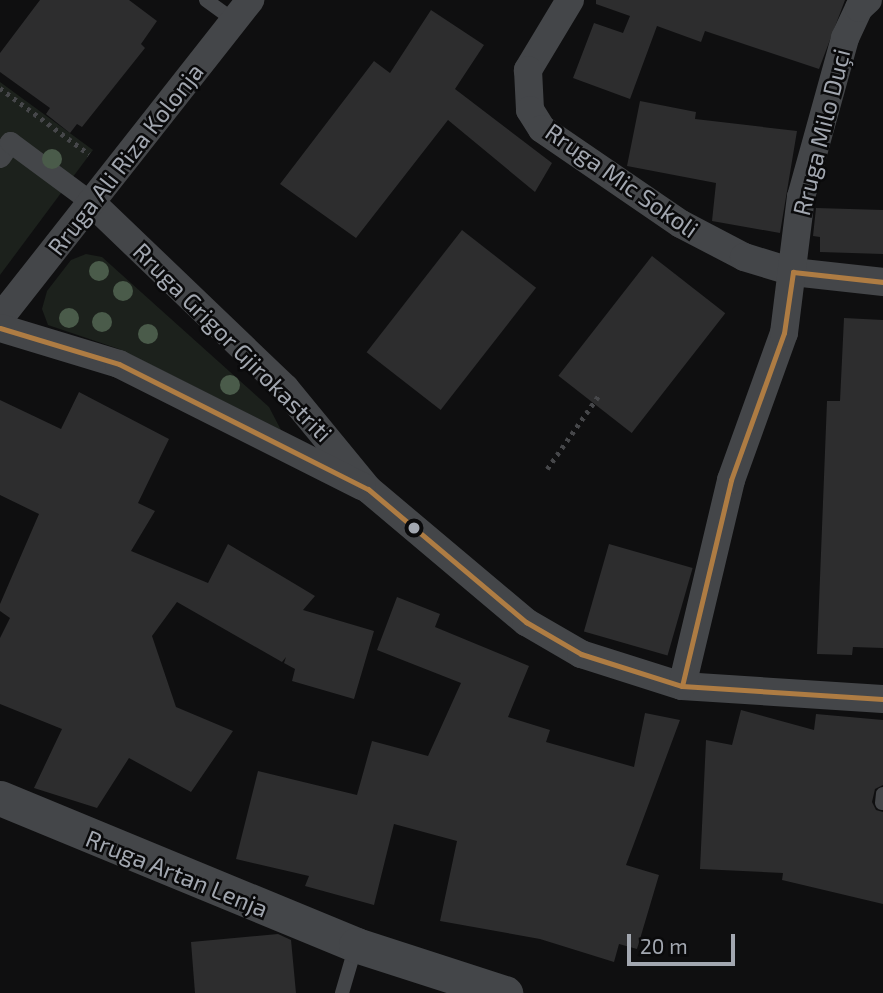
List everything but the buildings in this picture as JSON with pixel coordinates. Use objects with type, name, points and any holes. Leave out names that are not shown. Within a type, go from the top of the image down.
[{"type":"street","name":"Rruga Mic Sokoli","points":[[570,0],[528,70],[530,110],[542,128],[715,244],[793,272],[883,282]]},
{"type":"street","name":"Rruga Milo Duçi","points":[[682,686],[731,480],[784,333],[801,197],[845,38],[859,8],[868,0]]},
{"type":"street","name":"Rruga Ali Riza Kolonja","points":[[0,318],[242,10]]},
{"type":"street","points":[[0,157],[10,142],[91,202]]},
{"type":"street","name":"Rruga Grigor Gjirokastriti","points":[[91,202],[285,388],[368,489],[526,622],[581,654],[682,686],[883,699]]},
{"type":"street","name":"Rruga Grigor Gjirokastriti","points":[[0,328],[119,364],[368,489]]},
{"type":"street","name":"Rruga Artan Lenja","points":[[0,798],[356,945],[505,993]]},
{"type":"lane","points":[[206,0],[242,10]]},
{"type":"lane","points":[[342,993],[356,945]]},
{"type":"path","points":[[0,88],[114,172]]},
{"type":"path","points":[[547,470],[599,395]]},
{"type":"shaded area","points":[[0,82],[93,150],[0,275]]},
{"type":"shaded area","points":[[86,254],[102,257],[269,407],[281,430],[119,349],[48,325],[42,309],[47,291],[71,260]]},
{"type":"transit line","points":[[682,686],[731,480],[784,333],[793,272],[883,282]]},
{"type":"transit line","points":[[0,328],[119,364],[368,489],[526,622],[581,654],[682,686],[883,699]]}]
